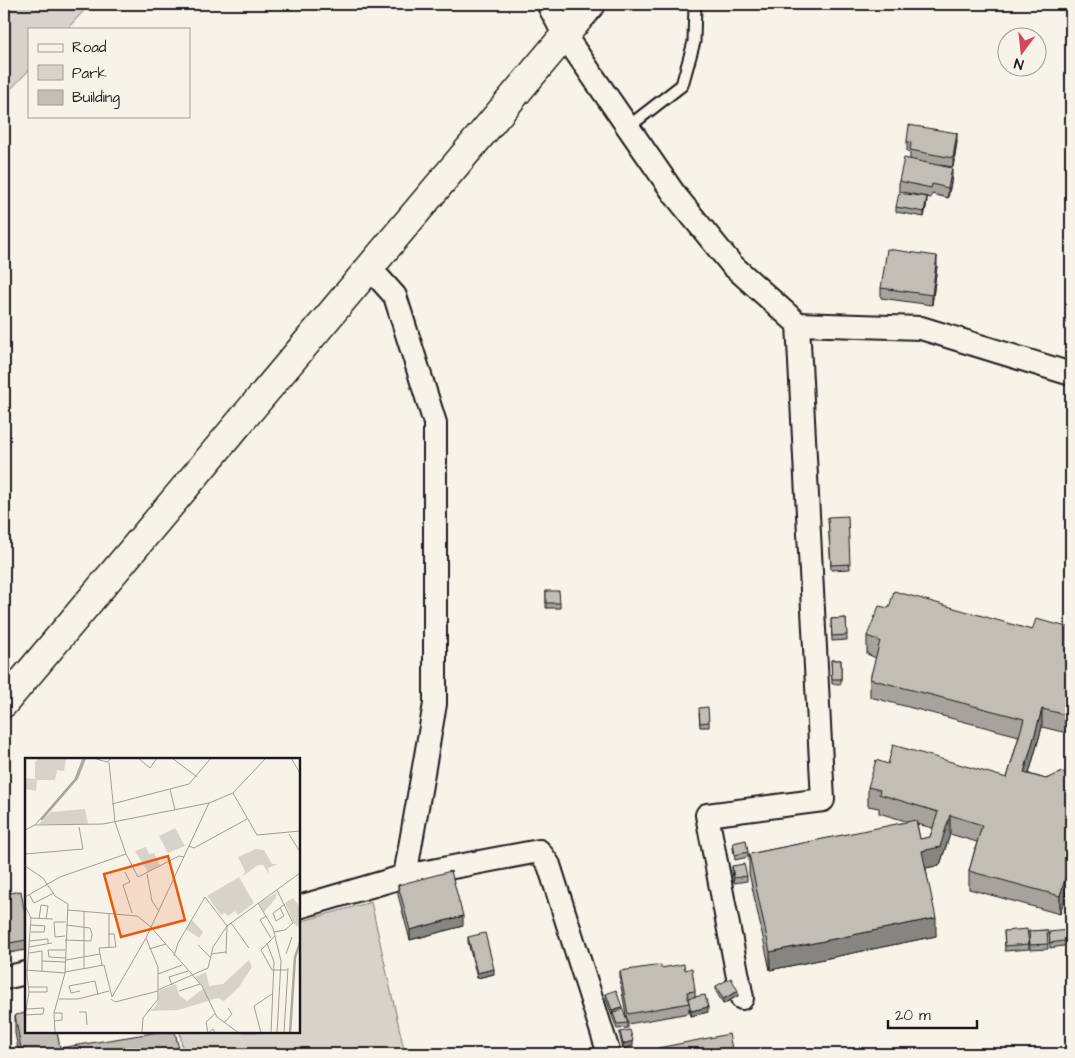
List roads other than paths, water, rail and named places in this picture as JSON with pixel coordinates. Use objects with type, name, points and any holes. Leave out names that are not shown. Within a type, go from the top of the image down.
[{"type":"street","points":[[548,4],[565,36],[675,195],[732,265],[798,324],[921,328],[1071,374]]},
{"type":"street","points":[[4,704],[591,4]]},
{"type":"street","points":[[369,267],[395,296],[435,423],[435,704],[405,876]]},
{"type":"street","points":[[742,998],[707,816],[823,800],[798,324]]},
{"type":"street","points":[[300,907],[405,876],[539,851],[549,865],[609,1054]]},
{"type":"street","points":[[4,978],[25,973]]},
{"type":"lane","points":[[628,127],[682,85],[694,42],[695,4]]}]
